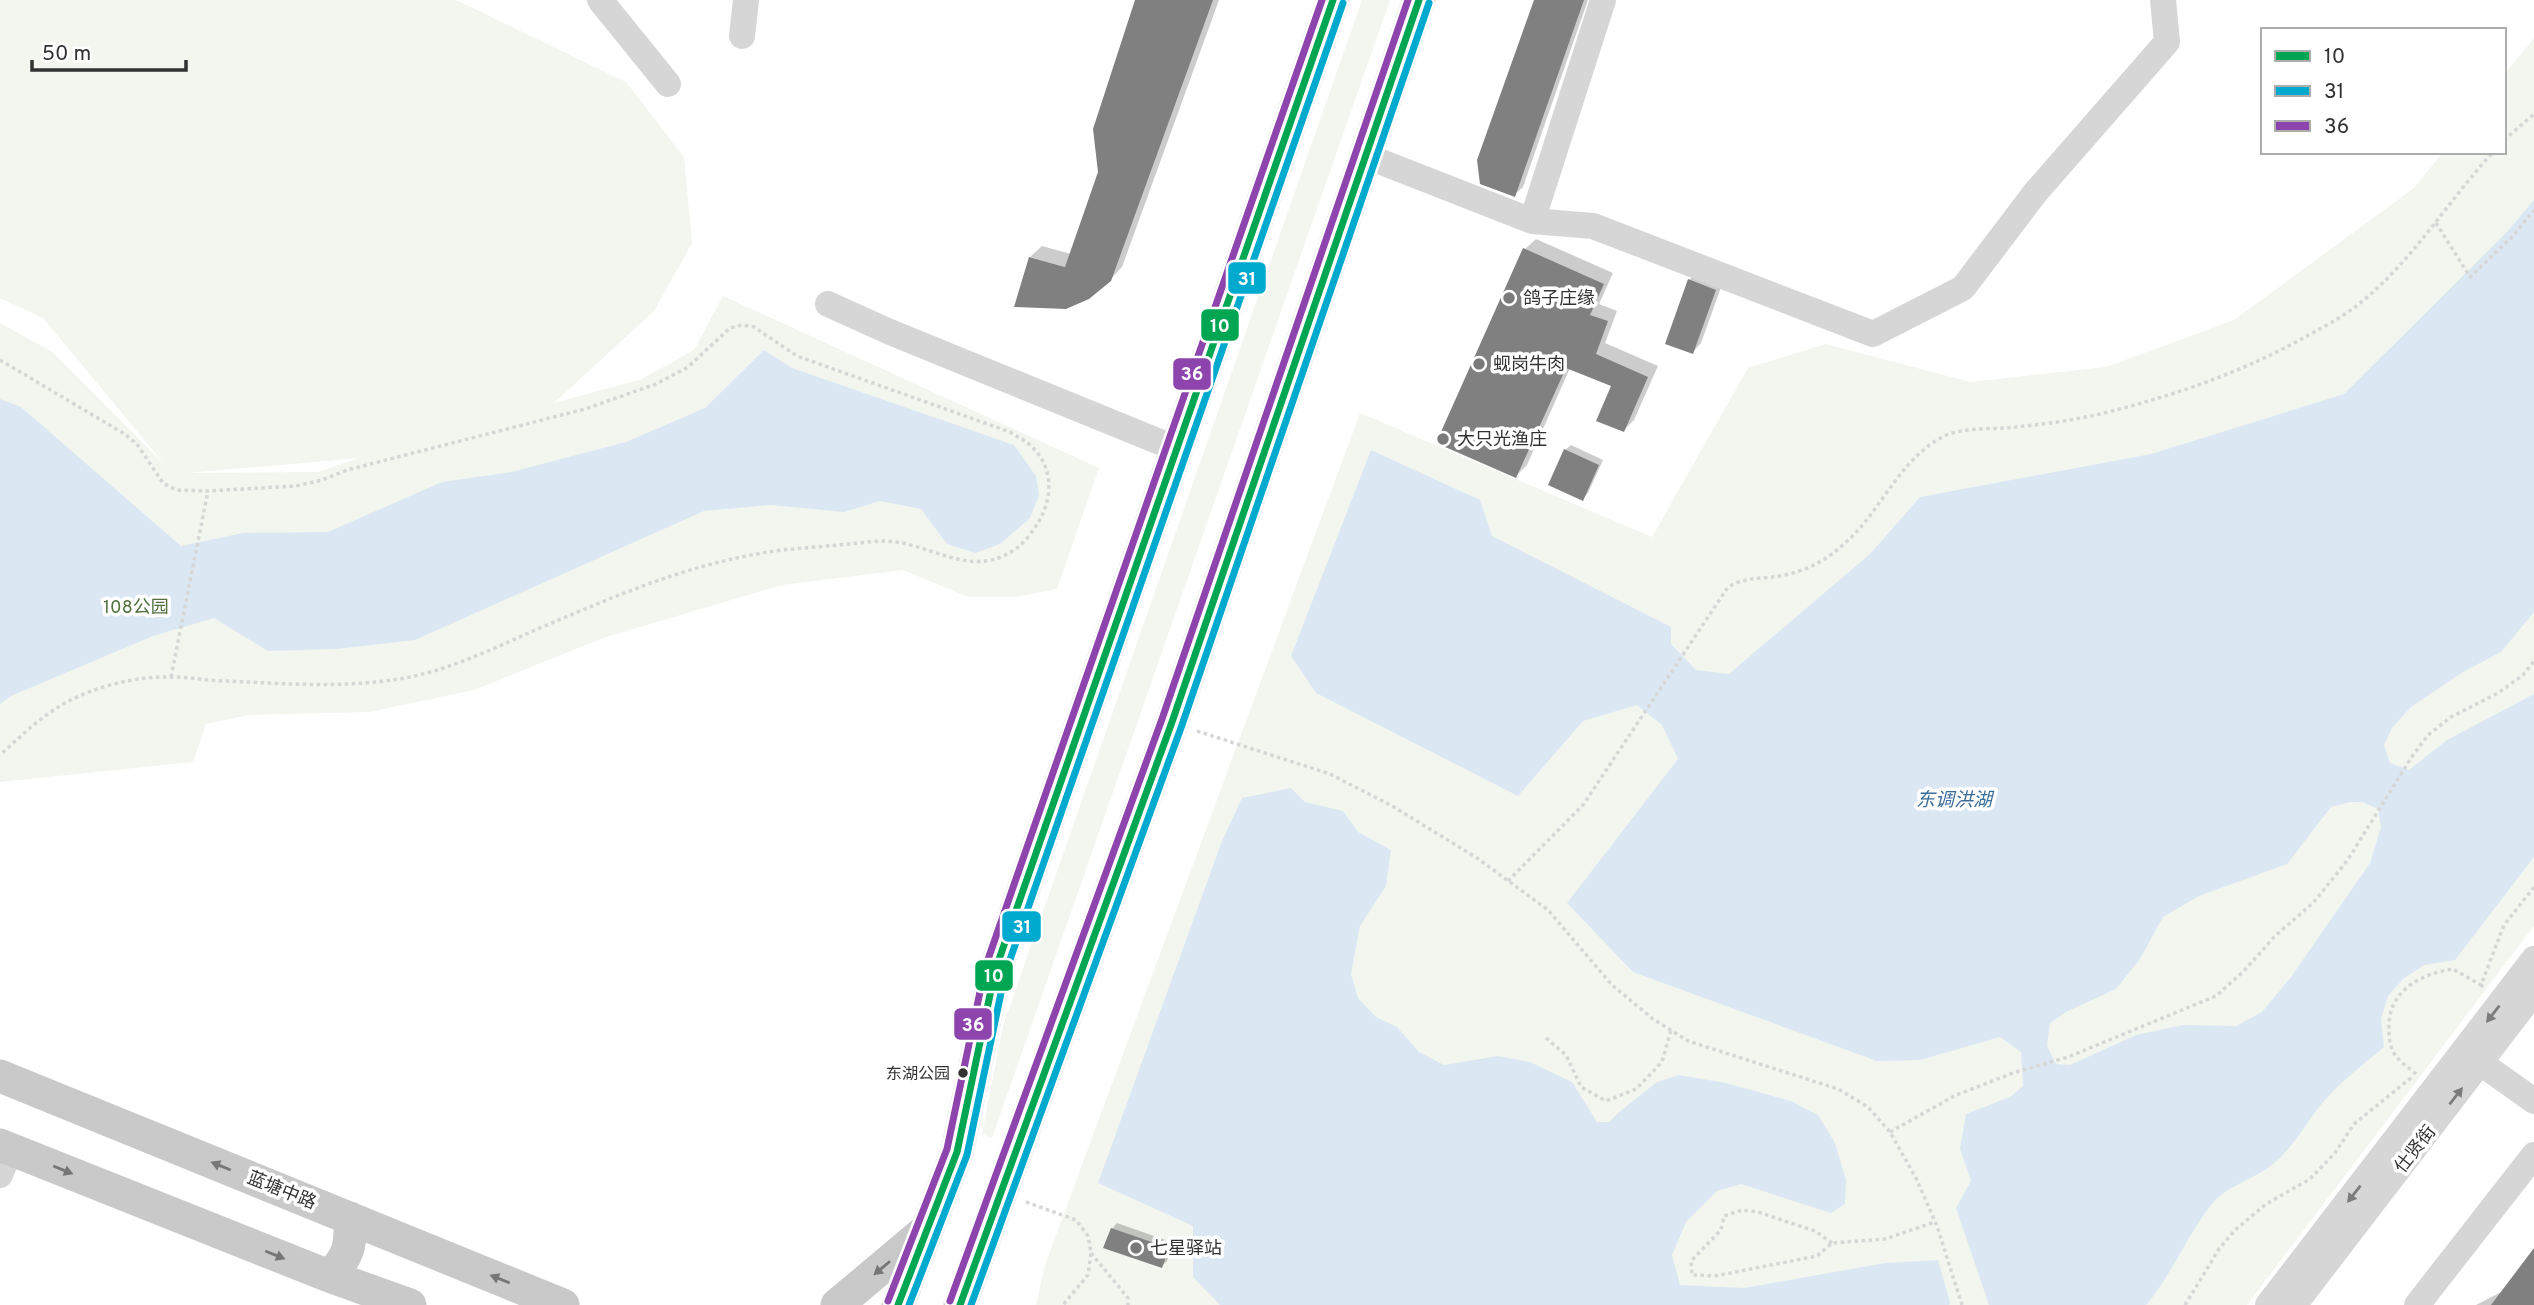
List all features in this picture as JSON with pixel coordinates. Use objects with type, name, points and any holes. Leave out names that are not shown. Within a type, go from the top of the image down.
[{"type":"main road","points":[[898,1305],[957,1152],[995,971],[1333,0]]},
{"type":"main road","points":[[967,1296],[1004,1182],[1172,722],[1419,0]]},
{"type":"main road","name":"蓝塘中路","points":[[0,1076],[564,1305]]},
{"type":"main road","points":[[957,1152],[1004,1182]]},
{"type":"main road","points":[[4,1156],[410,1305]]},
{"type":"main road","points":[[329,1276],[343,1263],[351,1241],[350,1218]]},
{"type":"main road","points":[[837,1305],[926,1231]]},
{"type":"street","points":[[600,0],[668,85]]},
{"type":"street","points":[[742,36],[746,0]]},
{"type":"street","points":[[1532,221],[1603,0]]},
{"type":"street","points":[[1366,156],[1532,221],[1593,226],[1874,334],[1963,288],[2035,193],[2167,42],[2163,0]]},
{"type":"street","points":[[828,304],[1177,449]]},
{"type":"street","points":[[2268,1305],[2472,1057],[2534,960]]},
{"type":"street","name":"仕贤街","points":[[2294,1305],[2472,1057],[2534,992]]},
{"type":"street","points":[[2472,1057],[2534,1101]]},
{"type":"street","points":[[2417,1305],[2534,1154]]},
{"type":"path","points":[[2506,138],[2534,114]]},
{"type":"path","points":[[1508,881],[1583,805],[1728,587],[1741,579],[1790,574],[1819,563],[1844,544],[1870,517],[1913,458],[1945,435],[2083,418],[2157,400],[2213,381],[2272,356],[2325,326],[2364,300],[2418,246],[2491,154]]},
{"type":"path","points":[[2437,223],[2470,277],[2512,237],[2534,210]]},
{"type":"path","points":[[0,360],[123,433],[137,444],[163,483],[176,490],[208,491],[309,483],[347,470],[586,409],[656,384],[688,366],[730,328],[741,325],[754,327],[797,356],[1010,432],[1032,446],[1047,470],[1050,493],[1044,512],[1031,533],[1014,550],[990,560],[964,562],[915,545],[885,541],[784,550],[726,559],[631,589],[457,664],[416,675],[384,681],[324,685],[171,677],[124,682],[68,702],[40,719],[0,755]]},
{"type":"path","points":[[171,677],[208,491]]},
{"type":"path","points":[[1889,1132],[1956,1095],[2016,1072],[2068,1057],[2216,996],[2244,971],[2275,936],[2313,903],[2347,861],[2374,815],[2428,735],[2451,717],[2498,693],[2523,675],[2534,661]]},
{"type":"path","points":[[1172,722],[1330,774],[1394,807],[1477,858],[1548,910],[1612,985],[1688,1041],[1838,1089],[1868,1107],[1889,1132],[1917,1180],[1935,1222],[1962,1305]]},
{"type":"path","points":[[2480,985],[2504,925],[2534,887]]},
{"type":"path","points":[[2185,1305],[2219,1250],[2235,1230],[2266,1204],[2310,1180],[2335,1153],[2354,1124],[2416,1074],[2394,1054],[2389,1039],[2388,1020],[2393,1004],[2402,991],[2417,979],[2433,972],[2453,969],[2486,989]]},
{"type":"path","points":[[1546,1038],[1566,1055],[1581,1087],[1606,1101],[1636,1089],[1662,1062],[1671,1030]]},
{"type":"path","points":[[1004,1182],[1076,1220],[1088,1236],[1091,1253],[1088,1275],[1063,1305]]},
{"type":"path","points":[[1832,1242],[1817,1256],[1716,1276],[1692,1275],[1691,1261],[1720,1230],[1724,1216],[1742,1210],[1758,1212],[1815,1231],[1832,1242],[1885,1239],[1935,1222]]},
{"type":"path","points":[[1091,1253],[1128,1298],[1130,1305]]},
{"type":"green space","name":"108公园","points":[[0,0],[456,0],[626,82],[684,157],[692,243],[654,311],[554,403],[642,379],[694,350],[723,296],[1099,468],[1057,589],[1014,597],[968,597],[903,570],[782,585],[603,638],[474,690],[369,712],[248,715],[206,724],[193,762],[0,782],[0,323],[51,351],[165,465],[43,318],[0,298]],"holes":[[[359,458],[318,472],[187,473]]]},
{"type":"green space","points":[[1362,0],[1390,0],[992,1138],[982,1134],[1003,1026]]},
{"type":"green space","points":[[2534,38],[2534,926],[2247,1305],[1036,1305],[1045,1265],[1360,413],[1652,537],[1748,368],[1826,344],[1970,382],[2106,367],[2234,320],[2414,188],[2441,154],[2506,154],[2506,73]]},
{"type":"water","name":"东调洪湖","points":[[2534,200],[2534,612],[2501,652],[2463,672],[2411,707],[2392,728],[2384,745],[2390,763],[2409,770],[2447,740],[2534,694],[2534,857],[2455,960],[2424,965],[2403,979],[2388,996],[2381,1019],[2384,1047],[2331,1094],[2281,1157],[2266,1170],[2217,1198],[2146,1305],[1989,1305],[1956,1208],[1971,1181],[1960,1149],[1966,1114],[2010,1097],[2023,1086],[2021,1052],[2000,1037],[1920,1060],[1877,1061],[1633,972],[1567,903],[1678,759],[1662,725],[1637,705],[1583,721],[1518,796],[1316,693],[1291,656],[1371,450],[1480,500],[1492,536],[1671,627],[1671,644],[1696,670],[1729,674],[1870,554],[1920,497],[2151,454],[2344,394],[2506,233]],"holes":[[[2362,802],[2378,809],[2381,827],[2370,863],[2291,977],[2262,1012],[2236,1026],[2183,1025],[2136,1035],[2070,1065],[2056,1064],[2047,1046],[2050,1023],[2066,1012],[2116,989],[2140,959],[2163,917],[2199,896],[2287,864],[2331,807]]]},
{"type":"water","points":[[764,350],[792,368],[1014,445],[1036,476],[1039,495],[1030,518],[1000,544],[975,553],[947,544],[921,509],[880,501],[844,512],[770,505],[704,511],[415,640],[336,649],[268,651],[214,618],[153,636],[11,696],[0,704],[0,399],[21,407],[181,546],[243,533],[328,532],[442,482],[511,472],[626,442],[705,408]]},
{"type":"water","points":[[1291,788],[1305,802],[1343,811],[1358,832],[1391,850],[1386,886],[1360,926],[1351,974],[1358,998],[1376,1017],[1397,1027],[1419,1052],[1444,1065],[1498,1056],[1530,1062],[1572,1082],[1597,1122],[1609,1122],[1657,1082],[1679,1075],[1726,1083],[1791,1101],[1818,1115],[1835,1143],[1846,1180],[1845,1204],[1831,1213],[1741,1184],[1717,1191],[1686,1222],[1672,1255],[1680,1285],[1744,1288],[1885,1263],[1938,1260],[1949,1305],[1220,1305],[1193,1277],[1193,1226],[1098,1183],[1222,841],[1242,798]]},
{"type":"building","points":[[1135,0],[1213,0],[1111,281],[1089,299],[1066,309],[1014,307],[1029,257],[1065,267],[1098,172],[1093,129]]},
{"type":"building","points":[[1534,0],[1584,0],[1515,197],[1480,184],[1477,160]]},
{"type":"building","points":[[1523,248],[1604,284],[1590,315],[1608,321],[1596,354],[1648,377],[1624,432],[1596,421],[1611,386],[1566,368],[1516,478],[1436,443]]},
{"type":"building","points":[[1688,279],[1716,290],[1693,354],[1665,344]]},
{"type":"building","points":[[1564,449],[1599,465],[1583,501],[1548,485]]},
{"type":"building","name":"七星驿站","points":[[1111,1228],[1169,1248],[1162,1268],[1103,1248]]},
{"type":"building","points":[[2534,1248],[2534,1305],[2491,1305]]},
{"type":"transit line","name":"36","points":[[888,1301],[947,1149],[985,968],[1322,0]]},
{"type":"transit line","name":"10","points":[[898,1305],[957,1152],[995,971],[1333,0]]},
{"type":"transit line","name":"36","points":[[950,1301],[1162,719],[1408,0]]},
{"type":"transit line","name":"10","points":[[960,1305],[1172,722],[1419,0]]},
{"type":"transit line","name":"31","points":[[909,1305],[967,1155],[1005,974],[1343,3]]},
{"type":"transit line","name":"31","points":[[971,1305],[1182,725],[1429,3]]},
{"type":"place","name":"鸽子庄缘","points":[[1509,298]]},
{"type":"place","name":"蚬岗牛肉","points":[[1479,364]]},
{"type":"place","name":"大只光渔庄","points":[[1443,439]]},
{"type":"place","name":"东湖公园","points":[[963,1073]]},
{"type":"place","name":"七星驿站","points":[[1136,1248]]}]
